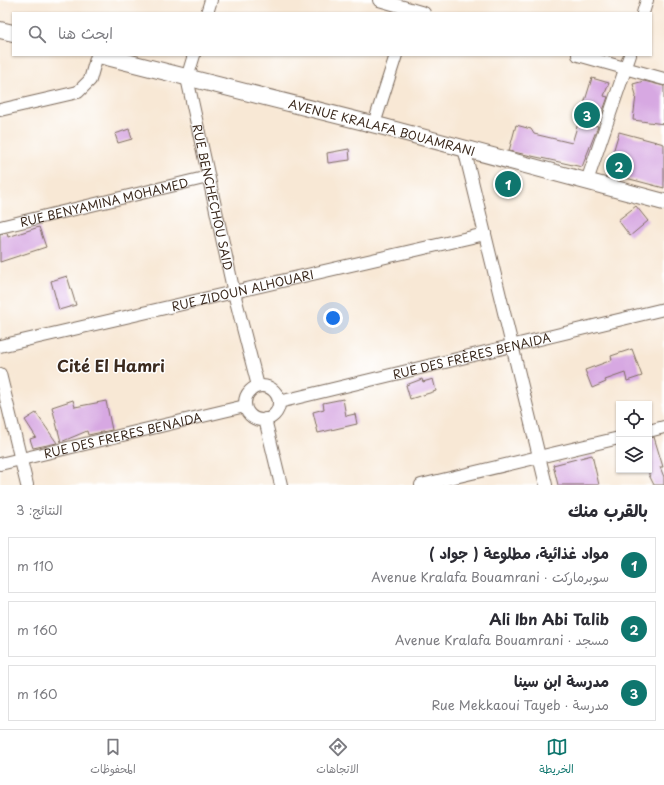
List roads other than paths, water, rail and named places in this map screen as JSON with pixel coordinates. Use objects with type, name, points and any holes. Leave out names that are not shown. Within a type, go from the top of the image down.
[{"type":"street","points":[[207,12],[211,0]]},
{"type":"street","points":[[379,0],[411,7],[422,12]]},
{"type":"street","points":[[643,12],[647,0]]},
{"type":"street","points":[[0,30],[12,33]]},
{"type":"street","points":[[0,110],[78,92],[90,80],[98,56]]},
{"type":"street","name":"AVENUE KRALAFA BOUAMRANI","points":[[102,56],[374,124],[664,202]]},
{"type":"street","points":[[187,78],[194,56]]},
{"type":"street","points":[[374,124],[396,56]]},
{"type":"street","points":[[582,56],[664,79]]},
{"type":"street","points":[[588,181],[630,56]]},
{"type":"street","name":"RUE BENCHECHOU SAID","points":[[187,78],[234,293],[258,386]]},
{"type":"street","points":[[464,148],[546,485]]},
{"type":"street","name":"RUE BENYAMINA MOHAMED","points":[[0,228],[208,177]]},
{"type":"street","name":"RUE ZIDOUN ALHOUARI","points":[[0,346],[485,234]]},
{"type":"street","name":"RUE DES FRÈRES BENAIDA","points":[[279,402],[664,309]]},
{"type":"street","points":[[0,374],[27,485]]},
{"type":"street","points":[[258,386],[271,388],[276,394],[279,402],[274,415],[265,419],[254,418],[245,406],[248,393],[258,386]]},
{"type":"street","name":"RUE DES FRERES BENAIDA","points":[[0,464],[245,406]]},
{"type":"street","points":[[265,419],[281,485]]},
{"type":"street","points":[[652,430],[664,427]]},
{"type":"street","points":[[421,485],[616,439]]},
{"type":"place","name":"مدرسة ابن سينا","points":[[587,115]]},
{"type":"place","name":"Ali Ibn Abi Talib","points":[[619,166]]},
{"type":"place","name":"مواد غذائية، مطلوعة ( جواد )","points":[[508,184]]},
{"type":"district","name":"Cité El Hamri","points":[[111,365]]}]
